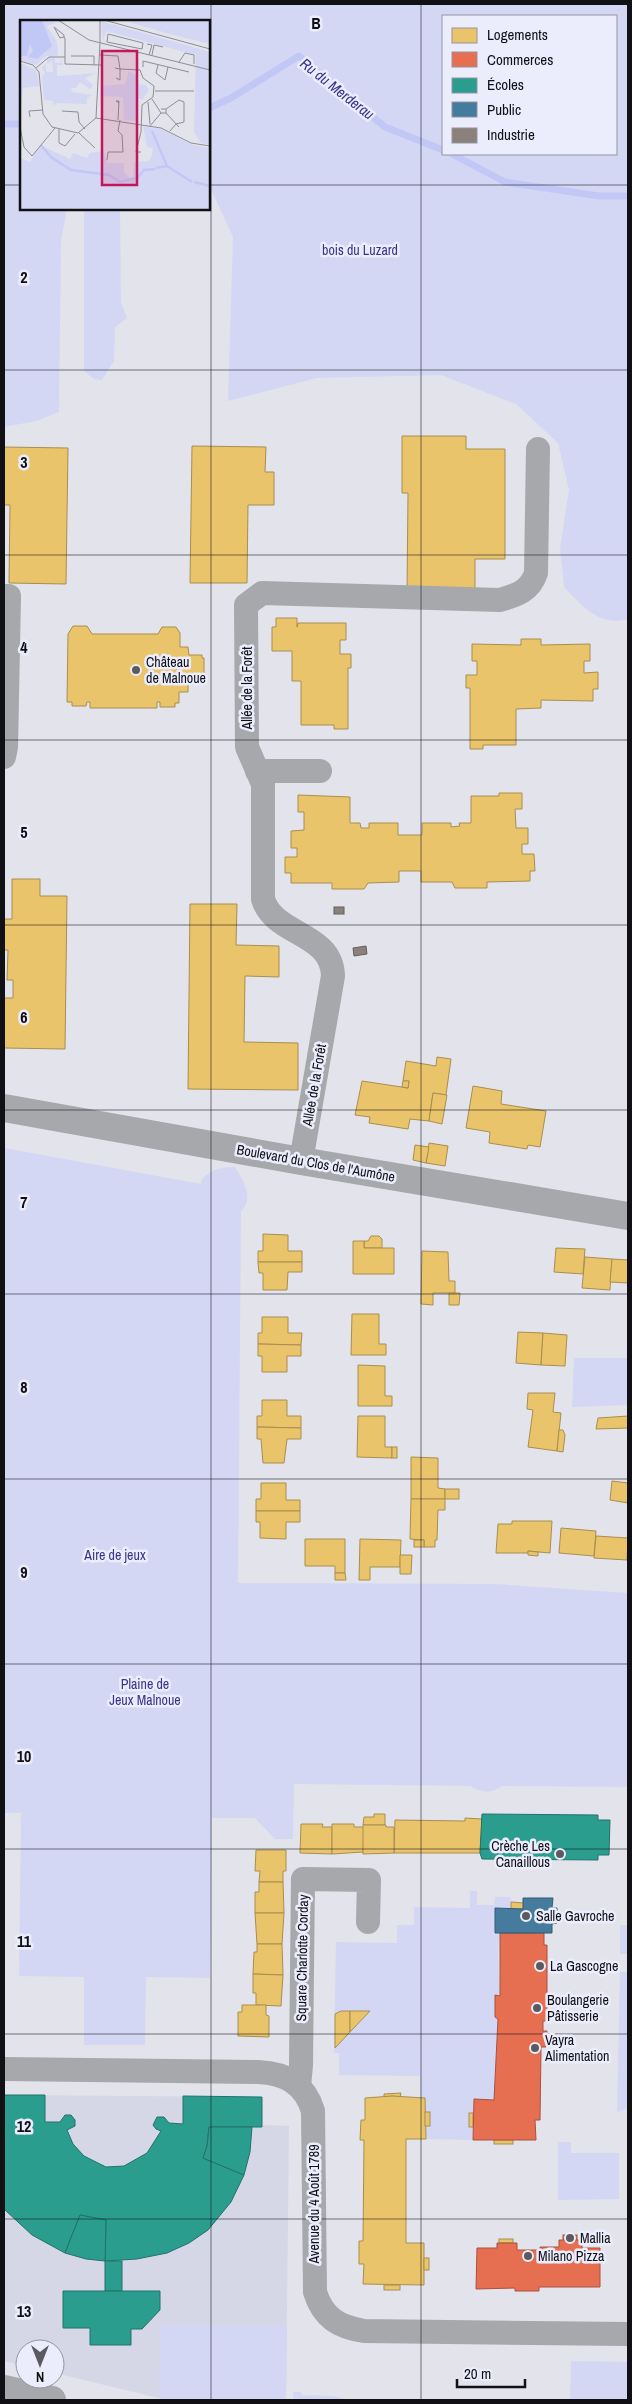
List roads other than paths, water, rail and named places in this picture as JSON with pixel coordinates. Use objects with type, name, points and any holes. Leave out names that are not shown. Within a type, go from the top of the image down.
[{"type":"main road","points":[[4,2389],[52,2400]]},
{"type":"street","name":"Allée de la Forêt","points":[[301,1161],[333,976],[333,964],[329,956],[318,945],[272,916],[266,909],[263,899],[263,791],[247,747],[246,605],[262,593],[500,600],[520,594],[533,581],[536,573],[538,449]]},
{"type":"street","points":[[4,596],[9,596],[6,747],[4,757]]},
{"type":"street","points":[[257,771],[320,771]]},
{"type":"street","name":"Boulevard du Clos de l'Aumône","points":[[4,1108],[301,1161],[628,1216]]},
{"type":"street","name":"Square Charlotte Corday","points":[[299,2086],[301,2066],[303,1879],[369,1880],[368,1922]]},
{"type":"street","points":[[4,2069],[258,2072],[274,2073],[287,2077],[299,2086]]},
{"type":"street","name":"Avenue du 4 Août 1789","points":[[299,2086],[307,2095],[313,2111],[314,2282],[318,2301],[329,2318],[340,2326],[364,2331],[628,2334]]},
{"type":"waterway","name":"Ru du Merderau","points":[[210,108],[231,98],[299,56],[385,127],[442,150]]},
{"type":"waterway","name":"Ru du Merderau","points":[[4,124],[20,124]]},
{"type":"waterway","name":"Ru du Merderau","points":[[454,155],[505,182],[599,196],[628,196]]},
{"type":"place","name":"Château de Malnoue","points":[[136,670]]},
{"type":"place","name":"Crèche Les Canaillous","points":[[560,1854]]},
{"type":"place","name":"Salle Gavroche","points":[[526,1916]]},
{"type":"place","name":"La Gascogne","points":[[540,1966]]},
{"type":"place","name":"Boulangerie Pâtisserie","points":[[537,2008]]},
{"type":"place","name":"Vayra Alimentation","points":[[535,2048]]},
{"type":"place","name":"Mallia","points":[[570,2238]]},
{"type":"place","name":"Milano Pizza","points":[[528,2256]]},
{"type":"park label","name":"bois du Luzard","points":[[360,250]]},
{"type":"park label","name":"Aire de jeux","points":[[115,1555]]},
{"type":"park label","name":"Plaine de Jeux Malnoue","points":[[145,1692]]}]
